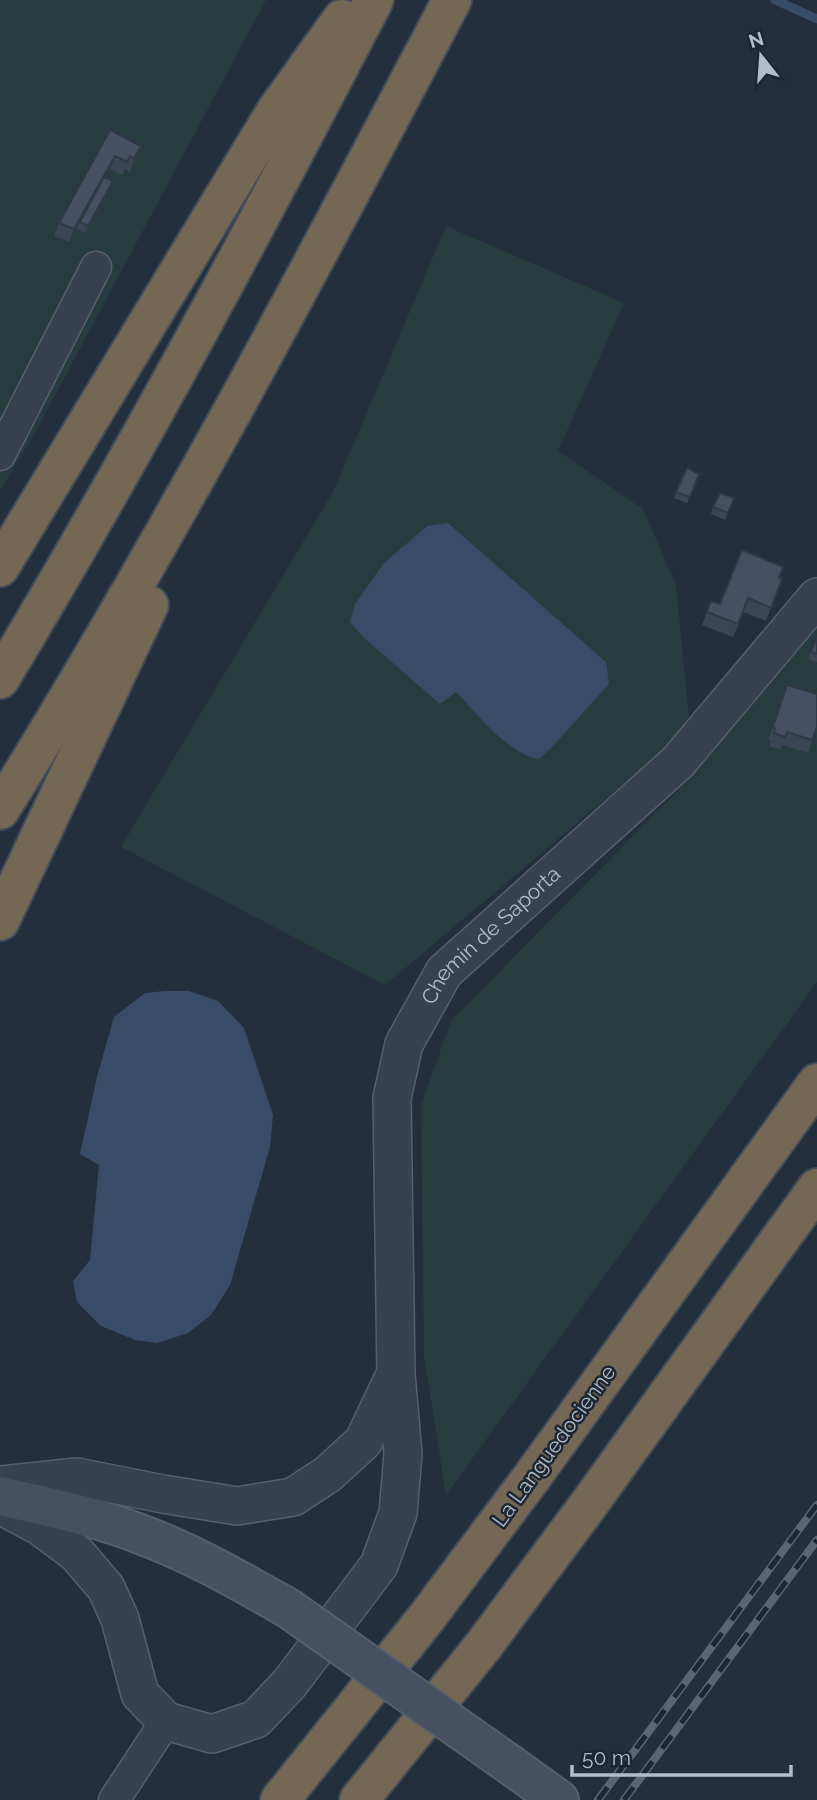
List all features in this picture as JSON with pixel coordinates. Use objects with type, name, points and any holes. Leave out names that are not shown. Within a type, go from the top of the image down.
[{"type":"highway","points":[[0,567],[276,111],[356,0]]},
{"type":"highway","points":[[0,679],[105,501],[195,338],[374,0]]},
{"type":"highway","points":[[0,810],[152,555],[279,327],[452,0]]},
{"type":"highway","points":[[0,921],[279,327]]},
{"type":"highway","name":"La Languedocienne","points":[[280,1800],[427,1617],[500,1520],[817,1083]]},
{"type":"highway","points":[[359,1800],[484,1645],[817,1188]]},
{"type":"main road","points":[[0,1496],[89,1516],[140,1534],[230,1574],[288,1608],[558,1800]]},
{"type":"street","points":[[0,455],[96,267]]},
{"type":"street","name":"Chemin de Saporta","points":[[166,1721],[212,1734],[257,1719],[290,1683],[379,1565],[398,1513],[403,1454],[396,1374],[392,1098],[404,1044],[444,972],[678,762],[817,597]]},
{"type":"street","points":[[0,1485],[76,1477],[237,1506],[293,1497],[328,1474],[363,1442],[396,1374]]},
{"type":"street","points":[[0,1505],[41,1527],[77,1554],[106,1588],[120,1619],[140,1694],[166,1721],[114,1800]]},
{"type":"green space","points":[[0,0],[266,0],[36,431],[0,491]]},
{"type":"green space","points":[[446,226],[624,303],[558,451],[643,509],[676,585],[690,728],[385,985],[121,847],[334,490]]},
{"type":"green space","points":[[817,628],[817,982],[446,1495],[424,1356],[421,1105],[451,1021],[690,778]]},
{"type":"water","points":[[448,523],[606,662],[609,684],[539,759],[504,741],[456,692],[440,704],[364,638],[350,622],[355,604],[383,564],[427,526]]},
{"type":"water","points":[[189,991],[218,1001],[244,1028],[273,1115],[270,1147],[230,1285],[211,1315],[188,1333],[157,1343],[135,1340],[101,1326],[77,1302],[73,1281],[90,1260],[99,1165],[80,1154],[114,1017],[145,993]]},
{"type":"building","points":[[110,130],[141,146],[134,159],[130,156],[127,162],[115,156],[74,229],[59,223]]},
{"type":"building","points":[[104,177],[113,181],[88,226],[80,222]]},
{"type":"building","points":[[687,468],[699,474],[690,497],[676,492]]},
{"type":"building","points":[[720,493],[734,498],[728,513],[713,507]]},
{"type":"building","points":[[742,550],[783,567],[779,578],[782,579],[771,608],[748,598],[738,624],[707,612],[711,601],[720,604]]},
{"type":"building","points":[[817,637],[817,654],[811,652]]},
{"type":"building","points":[[787,685],[817,694],[817,726],[812,740],[787,732],[785,737],[774,733],[773,727]]},
{"type":"waterway","points":[[775,0],[817,19]]},
{"type":"railway","points":[[598,1800],[817,1505]]},
{"type":"railway","points":[[624,1800],[817,1540]]}]
